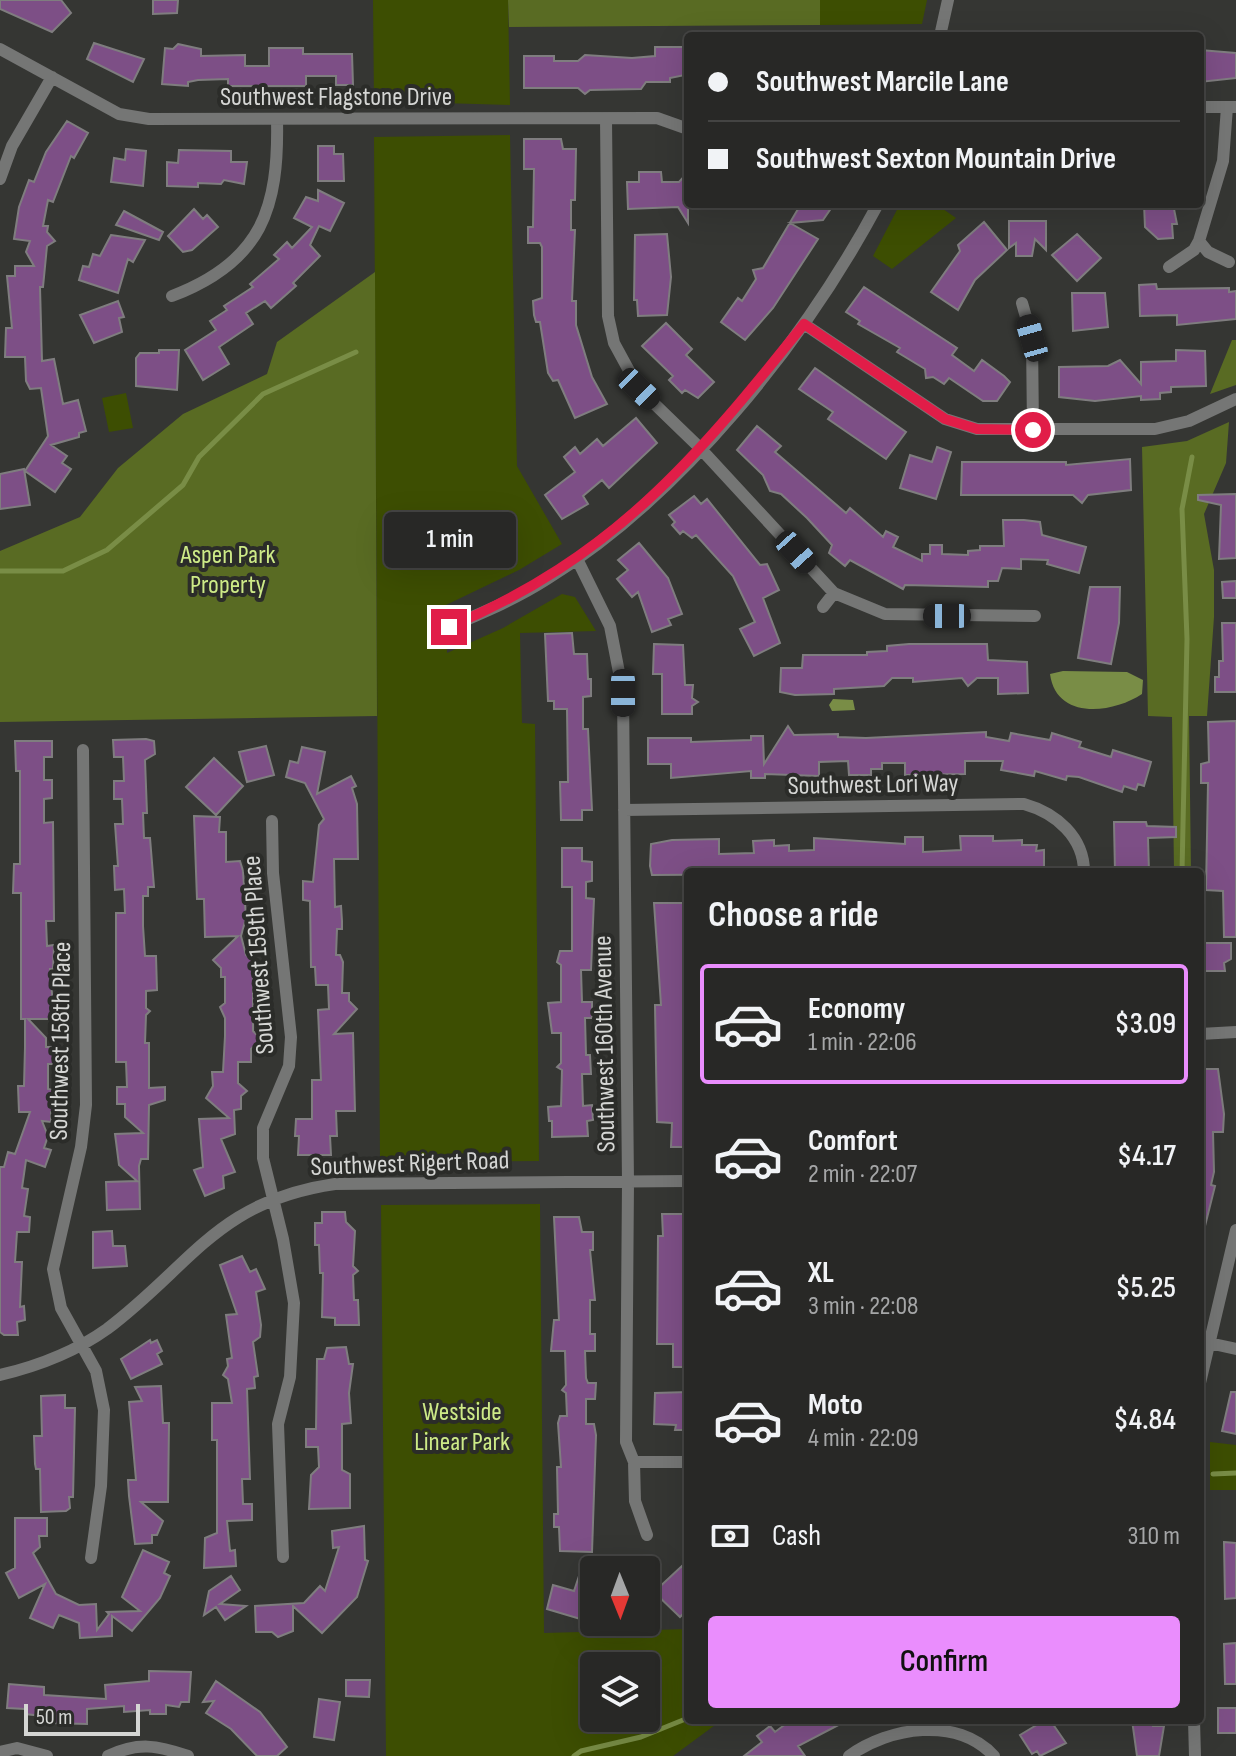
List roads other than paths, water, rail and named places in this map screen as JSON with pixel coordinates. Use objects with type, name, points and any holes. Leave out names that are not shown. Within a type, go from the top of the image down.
[{"type":"street","points":[[941,32],[948,0]]},
{"type":"street","name":"Southwest Flagstone Drive","points":[[0,49],[119,114],[149,119],[657,118],[684,128]]},
{"type":"street","points":[[0,179],[12,146],[52,77]]},
{"type":"street","points":[[1169,267],[1185,258],[1199,241],[1223,161],[1231,107],[1204,107]]},
{"type":"street","points":[[172,296],[203,284],[236,258],[258,231],[271,202],[278,169],[277,119]]},
{"type":"street","points":[[606,119],[608,316],[614,343],[639,389],[700,448],[834,593],[885,614],[1035,616]]},
{"type":"street","points":[[449,627],[496,607],[577,559],[643,507],[700,448],[804,324],[850,255],[876,208]]},
{"type":"street","points":[[1199,241],[1208,252],[1229,262]]},
{"type":"street","points":[[1022,303],[1032,338],[1033,430]]},
{"type":"street","points":[[804,324],[945,419],[977,429],[1171,427],[1236,399]]},
{"type":"street","name":"Southwest 160th Avenue","points":[[577,559],[610,626],[623,693],[628,1182],[626,1442],[634,1462],[635,1501],[647,1535]]},
{"type":"street","points":[[823,607],[834,593]]},
{"type":"street","name":"Southwest 158th Place","points":[[83,750],[86,1105],[81,1147],[53,1269],[61,1308],[96,1371],[104,1410],[101,1486],[91,1558]]},
{"type":"street","name":"Southwest Lori Way","points":[[624,810],[1024,804],[1040,809],[1066,827],[1080,850],[1083,868]]},
{"type":"street","name":"Southwest 159th Place","points":[[272,821],[273,873],[291,1037],[289,1066],[263,1128],[263,1158],[294,1303],[290,1377],[278,1424],[283,1557]]},
{"type":"street","points":[[1204,1034],[1236,1032]]},
{"type":"street","name":"Southwest Rigert Road","points":[[0,1375],[35,1366],[82,1345],[146,1297],[207,1237],[272,1198],[335,1184],[684,1181]]},
{"type":"street","points":[[1204,1365],[1236,1230]]},
{"type":"street","points":[[1209,1343],[1236,1349]]},
{"type":"street","points":[[634,1462],[684,1462]]},
{"type":"street","points":[[1194,1724],[1195,1756]]},
{"type":"street","points":[[849,1756],[869,1741],[894,1732],[907,1732],[961,1733],[984,1745],[994,1756]]},
{"type":"street","points":[[108,1756],[130,1746],[157,1745],[188,1756]]},
{"type":"street","points":[[0,1752],[17,1748],[47,1756]]},
{"type":"waterway","points":[[0,571],[63,571],[107,550],[183,485],[199,457],[263,394],[356,352]]},
{"type":"waterway","points":[[1182,868],[1187,639],[1182,509],[1192,457]]},
{"type":"waterway","points":[[1213,1474],[1236,1473]]},
{"type":"waterway","points":[[574,1756],[581,1751],[641,1737],[684,1720]]},
{"type":"park label","name":"Aspen Park Property","points":[[228,570]]},
{"type":"park label","name":"Westside Linear Park","points":[[462,1427]]}]
